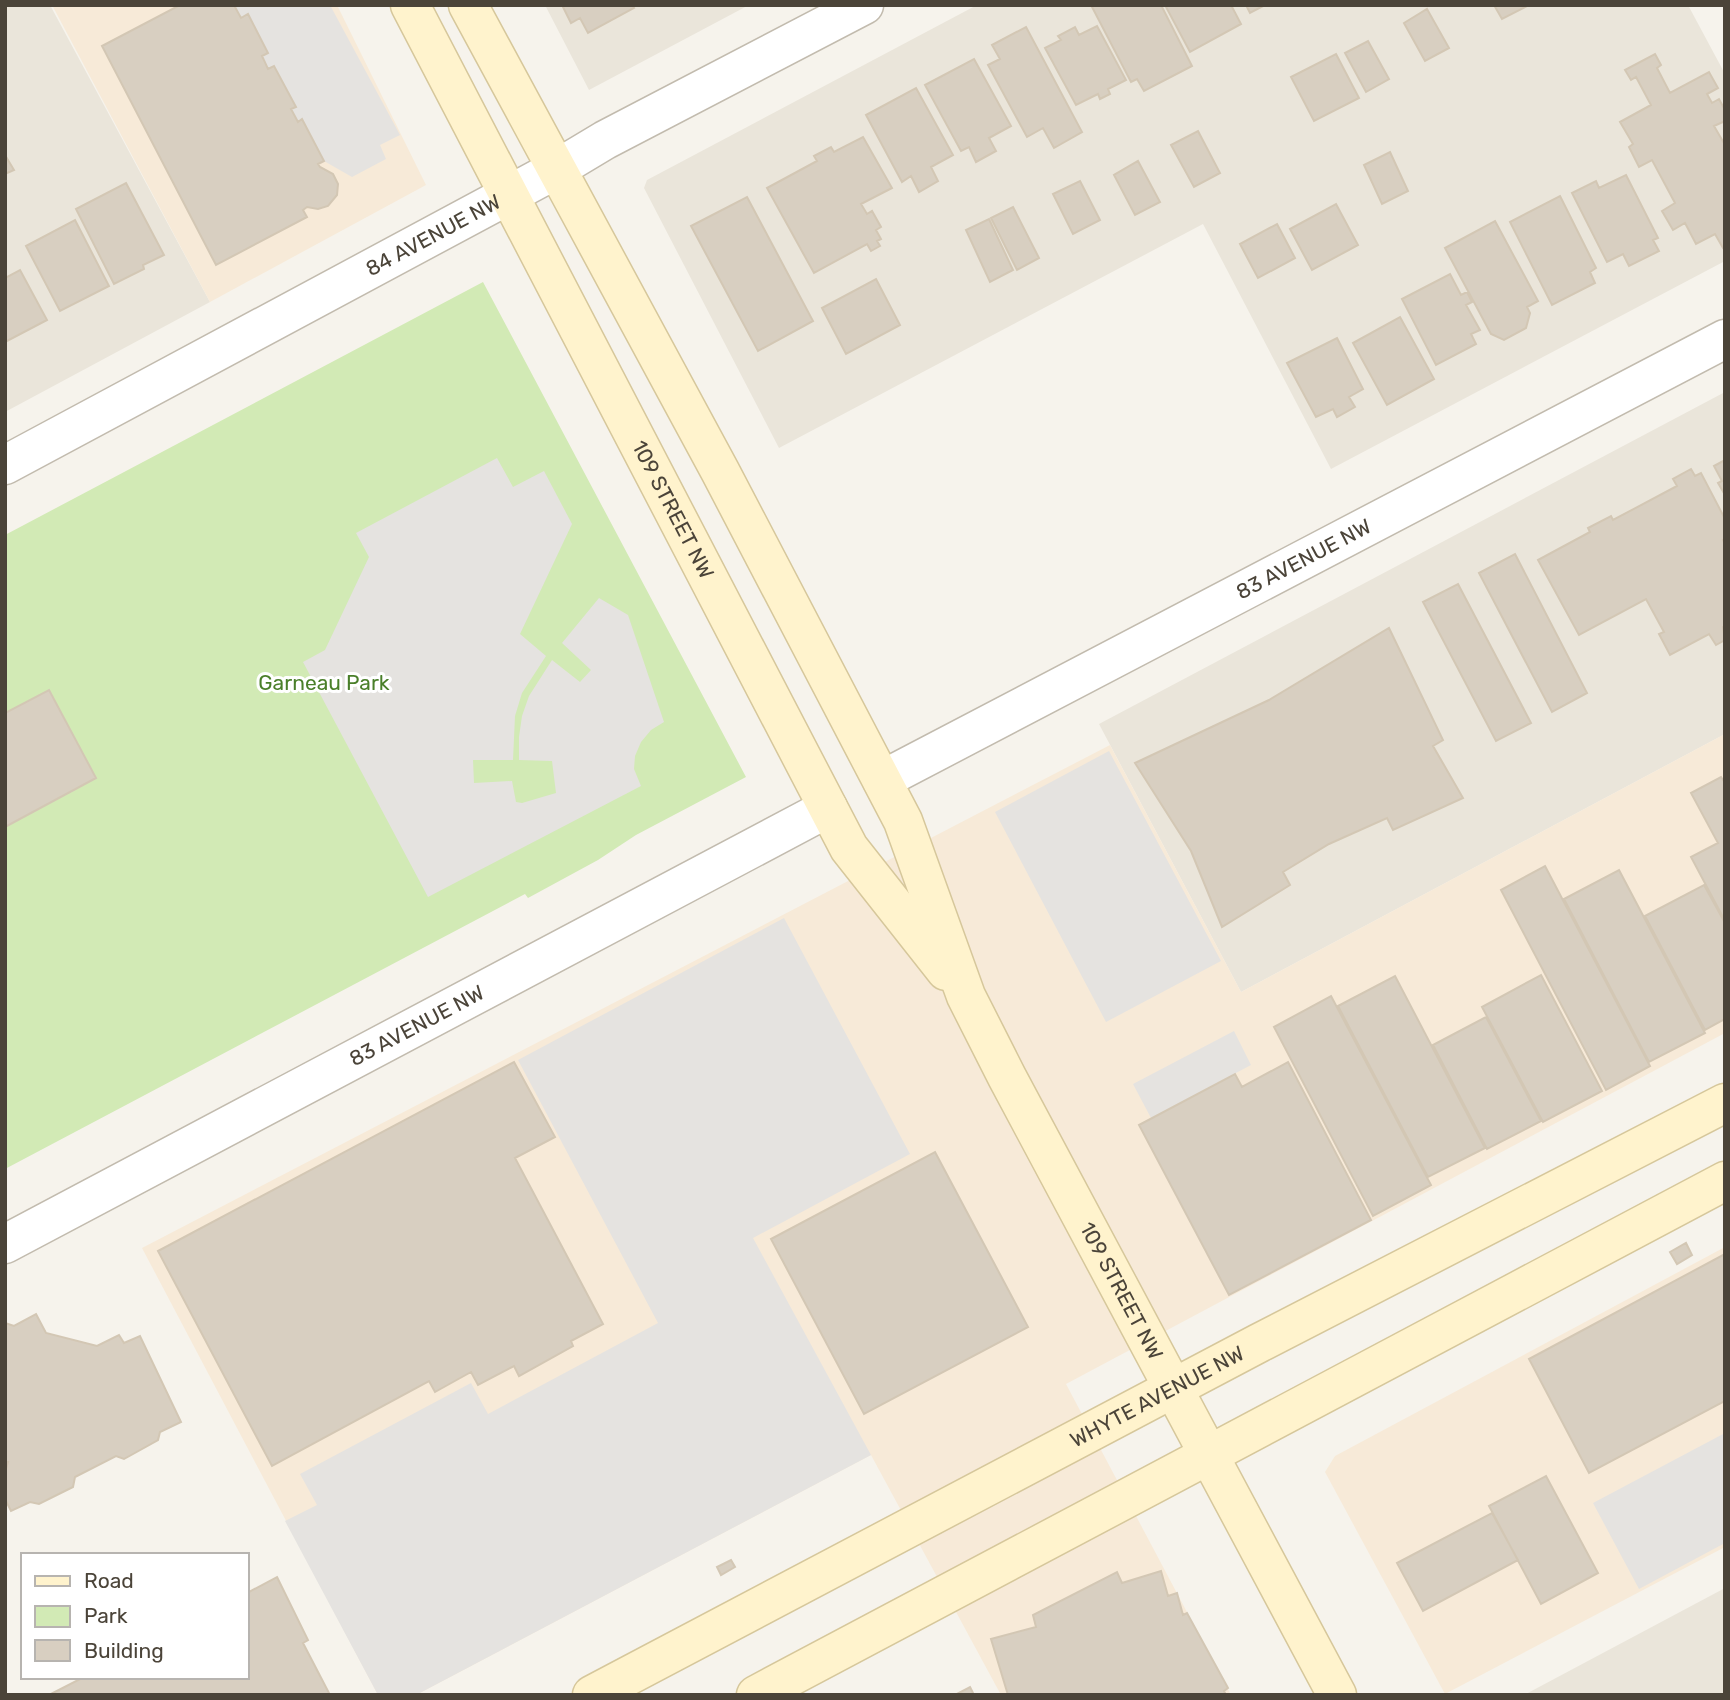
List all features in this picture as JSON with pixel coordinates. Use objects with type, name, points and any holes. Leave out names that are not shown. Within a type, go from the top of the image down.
[{"type":"main road","name":"109 STREET NW","points":[[410,5],[849,848],[965,996]]},
{"type":"main road","name":"109 STREET NW","points":[[468,5],[720,471],[903,821],[965,996],[1337,1695]]},
{"type":"main road","name":"WHYTE AVENUE NW","points":[[592,1695],[1173,1388],[1725,1103]]},
{"type":"main road","points":[[756,1695],[1725,1181]]},
{"type":"street","name":"84 AVENUE NW","points":[[5,465],[555,170],[605,140],[864,5]]},
{"type":"street","name":"83 AVENUE NW","points":[[881,780],[1725,340]]},
{"type":"street","name":"83 AVENUE NW","points":[[5,1244],[828,808]]},
{"type":"shaded area","points":[[5,5],[50,5],[210,302],[5,412]]},
{"type":"shaded area","points":[[52,5],[337,5],[426,185],[210,302]]},
{"type":"shaded area","points":[[330,5],[400,135],[380,145],[386,159],[352,177],[324,161],[303,120],[298,122],[291,109],[295,107],[274,66],[268,69],[247,15],[241,18],[235,7]]},
{"type":"shaded area","points":[[545,5],[749,5],[589,90]]},
{"type":"shaded area","points":[[977,5],[1688,5],[1725,74],[1725,261],[1331,469],[1203,224],[779,448],[644,188],[647,180]]},
{"type":"shaded area","points":[[1725,392],[1725,734],[1241,992],[1099,724]]},
{"type":"shaded area","points":[[497,458],[513,487],[544,471],[572,524],[520,634],[546,656],[522,693],[515,716],[513,760],[473,760],[474,783],[512,781],[516,802],[522,803],[556,793],[552,761],[519,760],[522,716],[529,696],[552,660],[580,682],[591,670],[562,643],[599,598],[628,615],[664,722],[651,730],[641,742],[635,756],[634,769],[641,786],[428,897],[303,662],[325,650],[369,557],[356,533]]},
{"type":"shaded area","points":[[1725,734],[1725,1033],[1066,1384],[1231,1695],[1001,1695],[871,1455],[416,1695],[378,1695],[142,1248],[1110,745],[1241,992]]},
{"type":"shaded area","points":[[1109,751],[1221,961],[1106,1022],[995,812]]},
{"type":"shaded area","points":[[784,918],[910,1154],[753,1238],[871,1455],[416,1695],[378,1695],[285,1521],[317,1505],[300,1474],[471,1383],[488,1414],[658,1323],[518,1060]]},
{"type":"shaded area","points":[[1234,1031],[1251,1065],[1151,1118],[1133,1084]]},
{"type":"shaded area","points":[[1725,1247],[1725,1547],[1445,1694],[1325,1472],[1335,1456]]},
{"type":"shaded area","points":[[1725,1433],[1725,1543],[1639,1589],[1593,1503]]},
{"type":"shaded area","points":[[1725,1588],[1725,1695],[1524,1695]]},
{"type":"green space","name":"Garneau Park","points":[[483,282],[746,777],[636,835],[598,860],[528,898],[525,894],[5,1169],[5,535]]},
{"type":"building","points":[[180,5],[239,5],[235,7],[241,18],[248,14],[268,53],[262,56],[268,69],[274,66],[296,107],[291,109],[298,122],[302,119],[324,161],[318,164],[333,174],[338,184],[337,195],[328,206],[318,209],[307,207],[303,210],[307,217],[216,265],[102,46]]},
{"type":"building","points":[[562,5],[632,5],[634,8],[588,33],[580,18],[571,23]]},
{"type":"building","points":[[1091,5],[1161,5],[1192,66],[1144,91],[1137,79],[1131,82]]},
{"type":"building","points":[[1165,5],[1231,5],[1241,24],[1190,52]]},
{"type":"building","points":[[1246,5],[1265,5],[1250,13]]},
{"type":"building","points":[[1494,5],[1529,5],[1502,19]]},
{"type":"building","points":[[1427,9],[1449,48],[1425,61],[1404,23]]},
{"type":"building","points":[[1097,26],[1126,80],[1108,89],[1110,94],[1100,99],[1098,94],[1076,105],[1045,48],[1061,40],[1058,36],[1075,27],[1079,35]]},
{"type":"building","points":[[1026,27],[1082,132],[1054,148],[1043,128],[1027,137],[988,65],[1000,59],[992,45]]},
{"type":"building","points":[[1368,41],[1389,79],[1366,92],[1345,53]]},
{"type":"building","points":[[1336,54],[1359,98],[1314,121],[1291,77]]},
{"type":"building","points":[[1655,54],[1661,65],[1657,68],[1670,93],[1709,72],[1718,88],[1707,94],[1712,103],[1719,99],[1725,110],[1725,121],[1714,126],[1725,145],[1723,248],[1715,234],[1696,244],[1685,223],[1673,230],[1662,211],[1675,203],[1652,160],[1639,167],[1629,147],[1633,144],[1620,122],[1651,105],[1636,77],[1631,80],[1625,70]]},
{"type":"building","points":[[974,59],[1011,126],[989,138],[996,151],[976,162],[969,147],[961,151],[925,85]]},
{"type":"building","points":[[916,88],[953,155],[931,167],[938,181],[919,192],[911,176],[902,182],[866,115]]},
{"type":"building","points":[[1198,131],[1220,173],[1194,187],[1171,145]]},
{"type":"building","points":[[863,137],[892,188],[861,204],[867,214],[872,211],[881,227],[876,230],[881,239],[877,241],[880,246],[871,251],[867,244],[814,273],[767,188],[817,161],[814,156],[831,147],[834,152]]},
{"type":"building","points":[[1390,152],[1408,191],[1382,204],[1364,165]]},
{"type":"building","points":[[5,155],[14,170],[5,174]]},
{"type":"building","points":[[1138,161],[1160,202],[1135,215],[1114,175]]},
{"type":"building","points":[[1626,175],[1658,238],[1653,240],[1659,251],[1629,266],[1623,254],[1607,262],[1572,193],[1596,181],[1599,188]]},
{"type":"building","points":[[1080,181],[1100,220],[1073,234],[1053,194]]},
{"type":"building","points":[[126,183],[164,255],[114,284],[76,209]]},
{"type":"building","points":[[1560,196],[1596,268],[1590,272],[1595,283],[1552,305],[1510,222]]},
{"type":"building","points":[[747,197],[813,321],[758,351],[691,226]]},
{"type":"building","points":[[1336,204],[1358,245],[1312,270],[1290,229]]},
{"type":"building","points":[[1013,207],[1039,258],[1017,270],[991,218]]},
{"type":"building","points":[[989,219],[1013,270],[990,282],[966,230]]},
{"type":"building","points":[[75,220],[109,286],[60,311],[26,246]]},
{"type":"building","points":[[1495,221],[1538,301],[1527,307],[1530,313],[1526,328],[1504,340],[1491,334],[1445,248]]},
{"type":"building","points":[[1277,224],[1295,258],[1258,278],[1240,244]]},
{"type":"building","points":[[20,270],[47,320],[5,342],[5,278]]},
{"type":"building","points":[[1450,274],[1461,295],[1467,292],[1472,302],[1466,305],[1480,330],[1471,334],[1476,344],[1436,365],[1402,299]]},
{"type":"building","points":[[876,279],[900,325],[846,354],[822,308]]},
{"type":"building","points":[[1400,317],[1434,379],[1387,405],[1353,343]]},
{"type":"building","points":[[1337,338],[1363,389],[1349,397],[1355,407],[1337,417],[1333,409],[1316,417],[1287,363]]},
{"type":"building","points":[[1725,460],[1725,495],[1718,483],[1722,481],[1714,466]]},
{"type":"building","points":[[1691,469],[1695,476],[1701,473],[1725,519],[1725,640],[1716,645],[1709,634],[1670,655],[1659,634],[1664,632],[1646,599],[1579,635],[1538,560],[1590,532],[1588,528],[1611,516],[1613,520],[1677,486],[1673,479]]},
{"type":"building","points":[[1515,554],[1587,693],[1552,712],[1479,573]]},
{"type":"building","points":[[1458,584],[1531,723],[1496,741],[1423,602]]},
{"type":"building","points":[[1389,628],[1443,740],[1433,746],[1463,798],[1393,830],[1387,818],[1329,844],[1283,872],[1290,885],[1222,927],[1191,851],[1135,763],[1269,700]]},
{"type":"building","points":[[49,690],[96,778],[5,827],[5,713]]},
{"type":"building","points":[[1721,777],[1725,783],[1725,921],[1691,857],[1718,843],[1691,793]]},
{"type":"building","points":[[1545,866],[1650,1066],[1606,1090],[1501,890]]},
{"type":"building","points":[[1619,870],[1705,1033],[1649,1062],[1564,899]]},
{"type":"building","points":[[1704,885],[1725,923],[1725,1019],[1705,1030],[1645,916]]},
{"type":"building","points":[[1541,975],[1602,1091],[1543,1122],[1482,1007]]},
{"type":"building","points":[[1395,976],[1485,1148],[1428,1177],[1338,1006]]},
{"type":"building","points":[[1331,996],[1431,1185],[1373,1216],[1274,1027]]},
{"type":"building","points":[[1486,1017],[1541,1121],[1487,1149],[1433,1045]]},
{"type":"building","points":[[514,1062],[555,1137],[515,1158],[603,1324],[571,1341],[573,1346],[519,1376],[514,1366],[478,1385],[471,1372],[435,1392],[429,1381],[272,1466],[158,1251]]},
{"type":"building","points":[[1288,1062],[1371,1220],[1229,1295],[1139,1125],[1235,1074],[1242,1087]]},
{"type":"building","points":[[935,1152],[1028,1327],[864,1414],[771,1239]]},
{"type":"building","points":[[1686,1243],[1692,1255],[1677,1264],[1670,1252]]},
{"type":"building","points":[[1725,1254],[1725,1401],[1589,1473],[1529,1359]]},
{"type":"building","points":[[36,1314],[46,1333],[97,1346],[119,1335],[124,1343],[140,1336],[181,1422],[160,1432],[158,1440],[124,1459],[116,1456],[75,1477],[73,1487],[39,1504],[30,1502],[11,1511],[5,1499],[5,1472],[8,1462],[5,1462],[5,1323],[14,1326]]},
{"type":"building","points":[[1546,1476],[1598,1573],[1541,1604],[1489,1506]]},
{"type":"building","points":[[1492,1513],[1518,1560],[1423,1611],[1397,1563]]},
{"type":"building","points":[[731,1560],[735,1567],[721,1575],[717,1567]]},
{"type":"building","points":[[1161,1571],[1168,1596],[1177,1593],[1183,1615],[1187,1613],[1228,1688],[1224,1691],[1226,1695],[1008,1695],[991,1639],[1036,1627],[1033,1615],[1117,1572],[1122,1583]]},
{"type":"building","points":[[277,1577],[308,1640],[303,1643],[330,1695],[49,1695],[80,1679],[248,1679],[248,1592]]},
{"type":"building","points":[[970,1687],[974,1695],[955,1695]]}]
